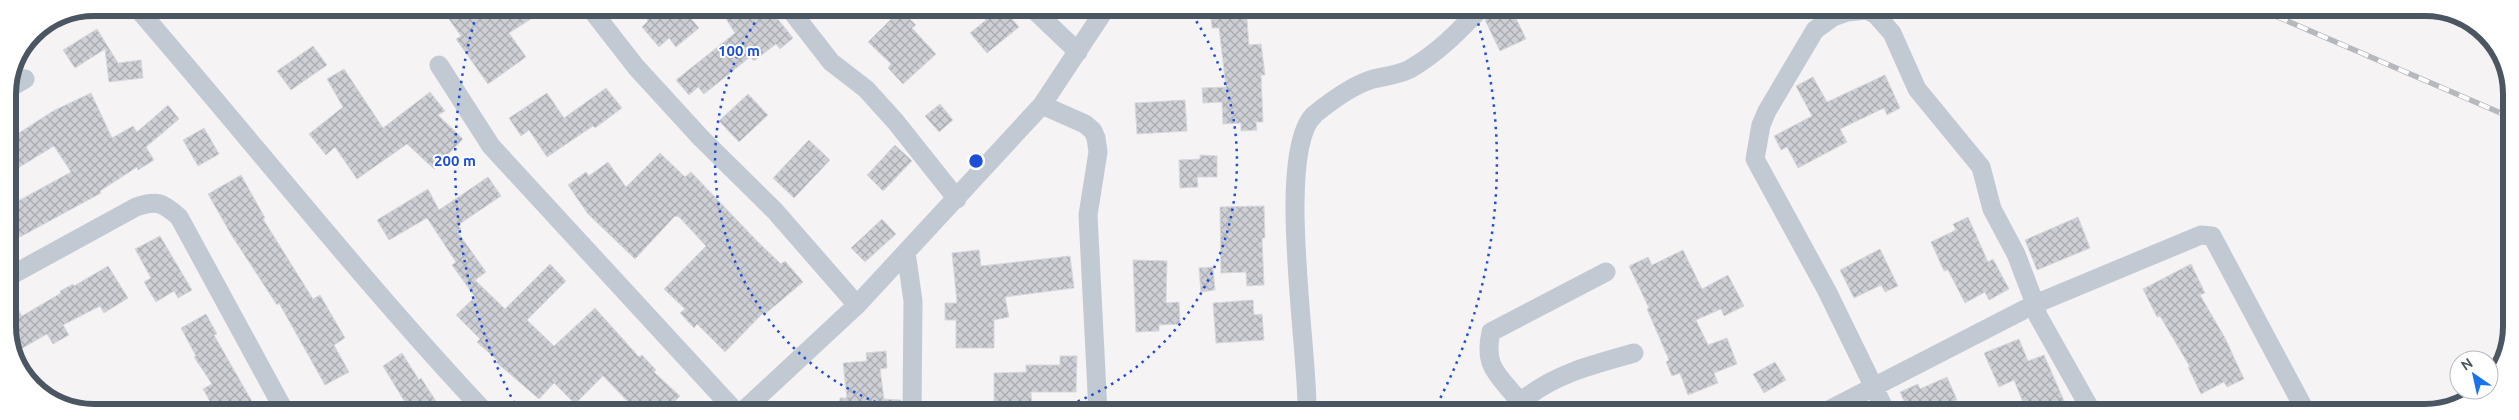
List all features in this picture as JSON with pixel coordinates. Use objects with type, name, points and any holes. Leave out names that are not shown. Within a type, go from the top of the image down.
[{"type":"street","points":[[144,16],[423,346],[477,404]]},
{"type":"street","points":[[596,16],[636,68],[700,138],[774,211],[857,305]]},
{"type":"street","points":[[796,16],[831,62],[866,89],[895,121],[957,199]]},
{"type":"street","points":[[1040,16],[1078,52]]},
{"type":"street","points":[[751,404],[857,305],[1042,105],[1101,16]]},
{"type":"street","points":[[1307,404],[1308,386],[1296,268],[1296,165],[1300,144],[1313,116],[1332,102],[1371,80],[1398,74],[1416,65],[1448,43],[1473,16]]},
{"type":"street","points":[[1836,16],[1815,30],[1767,111],[1759,134],[1755,159],[1827,291],[1882,404]]},
{"type":"street","points":[[1877,16],[1892,33],[1917,88],[1981,168],[1992,210],[2016,254],[2038,316],[2088,404]]},
{"type":"street","points":[[439,65],[491,146],[729,404]]},
{"type":"street","points":[[17,83],[25,79]]},
{"type":"street","points":[[1042,105],[1085,124],[1093,131],[1096,138],[1098,152],[1088,215],[1098,404]]},
{"type":"street","points":[[16,273],[136,207],[153,201],[166,206],[179,217],[281,404]]},
{"type":"street","points":[[1841,404],[2035,304],[2201,235],[2212,236],[2302,404]]},
{"type":"street","points":[[906,252],[913,301],[912,404]]},
{"type":"street","points":[[1514,404],[1489,362],[1487,350],[1490,332],[1606,272]]},
{"type":"street","points":[[1519,404],[1540,386],[1567,372],[1634,353]]},
{"type":"building","points":[[447,16],[536,16],[509,33],[526,57],[488,84],[456,39],[461,36]]},
{"type":"building","points":[[645,16],[689,16],[699,28],[676,47],[669,38],[659,47],[642,27],[648,21]]},
{"type":"building","points":[[724,16],[775,16],[793,38],[780,49],[776,44],[754,61],[750,57],[704,94],[698,87],[689,95],[676,80],[735,33]]},
{"type":"building","points":[[894,16],[906,16],[916,25],[912,28],[936,54],[903,84],[888,68],[891,64],[868,42]]},
{"type":"building","points":[[983,16],[1010,16],[1019,27],[987,53],[970,33],[986,20]]},
{"type":"building","points":[[1211,16],[1247,16],[1249,45],[1261,44],[1265,75],[1261,75],[1263,122],[1256,122],[1257,130],[1241,131],[1241,123],[1223,124],[1222,102],[1203,103],[1202,88],[1226,87],[1219,28],[1212,28]]},
{"type":"building","points":[[1492,16],[1515,16],[1526,39],[1500,51],[1485,20]]},
{"type":"building","points":[[97,29],[118,63],[141,60],[143,78],[109,82],[105,49],[75,68],[63,50]]},
{"type":"building","points":[[313,46],[327,65],[291,90],[277,71]]},
{"type":"building","points":[[344,69],[383,128],[430,92],[445,111],[438,115],[463,139],[434,169],[407,144],[357,179],[335,147],[326,155],[309,134],[343,107],[327,79]]},
{"type":"building","points":[[1885,75],[1900,108],[1887,115],[1884,108],[1840,129],[1847,142],[1798,168],[1787,147],[1781,150],[1774,136],[1812,116],[1796,86],[1813,77],[1827,102]]},
{"type":"building","points":[[606,88],[622,108],[595,128],[593,126],[547,157],[529,130],[521,136],[509,118],[547,93],[564,118]]},
{"type":"building","points":[[91,93],[112,138],[133,126],[137,132],[168,105],[179,119],[146,147],[154,160],[138,170],[137,167],[100,191],[101,193],[20,237],[16,229],[16,202],[71,172],[54,146],[18,168],[16,165],[16,128],[19,133],[53,111]]},
{"type":"building","points":[[748,94],[768,115],[739,142],[719,121]]},
{"type":"building","points":[[1185,100],[1187,131],[1137,134],[1135,103]]},
{"type":"building","points":[[940,104],[953,120],[939,132],[925,116]]},
{"type":"building","points":[[204,128],[219,154],[198,166],[183,140]]},
{"type":"building","points":[[809,140],[830,160],[794,198],[773,178]]},
{"type":"building","points":[[895,145],[912,161],[883,191],[867,175]]},
{"type":"building","points":[[660,153],[685,177],[691,172],[758,242],[781,264],[785,261],[803,282],[765,314],[763,313],[725,352],[697,324],[694,328],[680,313],[685,309],[664,289],[706,246],[679,217],[675,216],[635,259],[588,214],[568,185],[586,172],[589,176],[608,162],[626,187]]},
{"type":"building","points":[[1200,155],[1217,156],[1217,177],[1197,177],[1198,187],[1180,188],[1179,160],[1200,159]]},
{"type":"building","points":[[241,175],[265,218],[263,219],[313,299],[320,295],[345,338],[334,345],[349,372],[325,385],[279,303],[277,305],[232,236],[208,194]]},
{"type":"building","points":[[488,177],[501,196],[458,225],[461,229],[457,231],[486,272],[475,280],[505,309],[550,264],[566,281],[527,320],[554,346],[595,308],[639,357],[642,355],[656,370],[654,372],[680,396],[672,404],[630,404],[603,376],[575,404],[554,383],[539,399],[496,362],[498,361],[477,342],[480,339],[456,315],[475,297],[452,265],[456,262],[427,218],[389,240],[377,220],[428,189],[439,210]]},
{"type":"building","points":[[1264,206],[1265,238],[1262,238],[1264,285],[1247,286],[1246,272],[1221,273],[1220,207]]},
{"type":"building","points":[[1968,217],[1988,262],[1993,259],[2009,289],[1989,300],[1985,292],[1965,303],[1948,270],[1944,271],[1931,242],[1956,230],[1953,224]]},
{"type":"building","points":[[2078,217],[2090,248],[2037,270],[2025,240]]},
{"type":"building","points":[[882,219],[896,234],[865,262],[851,248]]},
{"type":"building","points":[[160,236],[192,290],[178,298],[174,291],[156,302],[144,282],[151,278],[135,249]]},
{"type":"building","points":[[1880,249],[1898,286],[1885,292],[1881,285],[1854,298],[1840,270]]},
{"type":"building","points":[[979,250],[981,266],[1070,256],[1074,288],[1005,297],[1009,317],[994,320],[994,348],[956,348],[956,320],[945,320],[945,303],[957,303],[952,253]]},
{"type":"building","points":[[1683,250],[1702,289],[1728,275],[1744,306],[1724,316],[1721,309],[1696,320],[1708,345],[1727,338],[1737,364],[1714,373],[1718,383],[1688,395],[1680,373],[1672,376],[1666,362],[1669,360],[1647,309],[1649,308],[1629,266],[1648,257],[1652,265]]},
{"type":"building","points":[[1133,260],[1167,261],[1166,303],[1179,302],[1180,324],[1159,325],[1159,331],[1136,332]]},
{"type":"building","points":[[2191,264],[2205,293],[2200,295],[2225,338],[2244,379],[2227,387],[2224,382],[2201,394],[2188,367],[2190,367],[2160,316],[2157,317],[2143,289]]},
{"type":"building","points":[[108,266],[128,298],[104,313],[100,306],[63,325],[69,335],[53,344],[47,334],[21,349],[18,341],[16,313],[19,311],[22,316],[61,293],[60,291],[73,284],[74,286]]},
{"type":"building","points":[[1213,267],[1215,290],[1201,292],[1199,268]]},
{"type":"building","points":[[1253,300],[1254,315],[1262,314],[1264,340],[1216,343],[1213,303]]},
{"type":"building","points":[[206,314],[217,334],[214,335],[253,404],[211,404],[203,389],[212,384],[194,357],[196,356],[181,328]]},
{"type":"building","points":[[2019,339],[2028,361],[2044,355],[2065,404],[2024,404],[2014,380],[1999,387],[1984,353]]},
{"type":"building","points":[[886,351],[887,368],[880,369],[884,399],[901,400],[901,404],[840,404],[840,398],[847,398],[843,363],[867,361],[866,353]]},
{"type":"building","points":[[402,353],[419,380],[421,378],[438,404],[406,404],[383,366]]},
{"type":"building","points":[[1060,356],[1077,356],[1076,392],[1031,392],[1032,404],[994,404],[994,373],[1026,372],[1026,365],[1060,365]]},
{"type":"building","points":[[1775,362],[1786,380],[1764,393],[1753,374]]},
{"type":"building","points":[[1947,377],[1957,400],[1947,404],[1905,404],[1900,392],[1918,384],[1920,389]]},
{"type":"railway","points":[[2276,16],[2503,114]]}]
